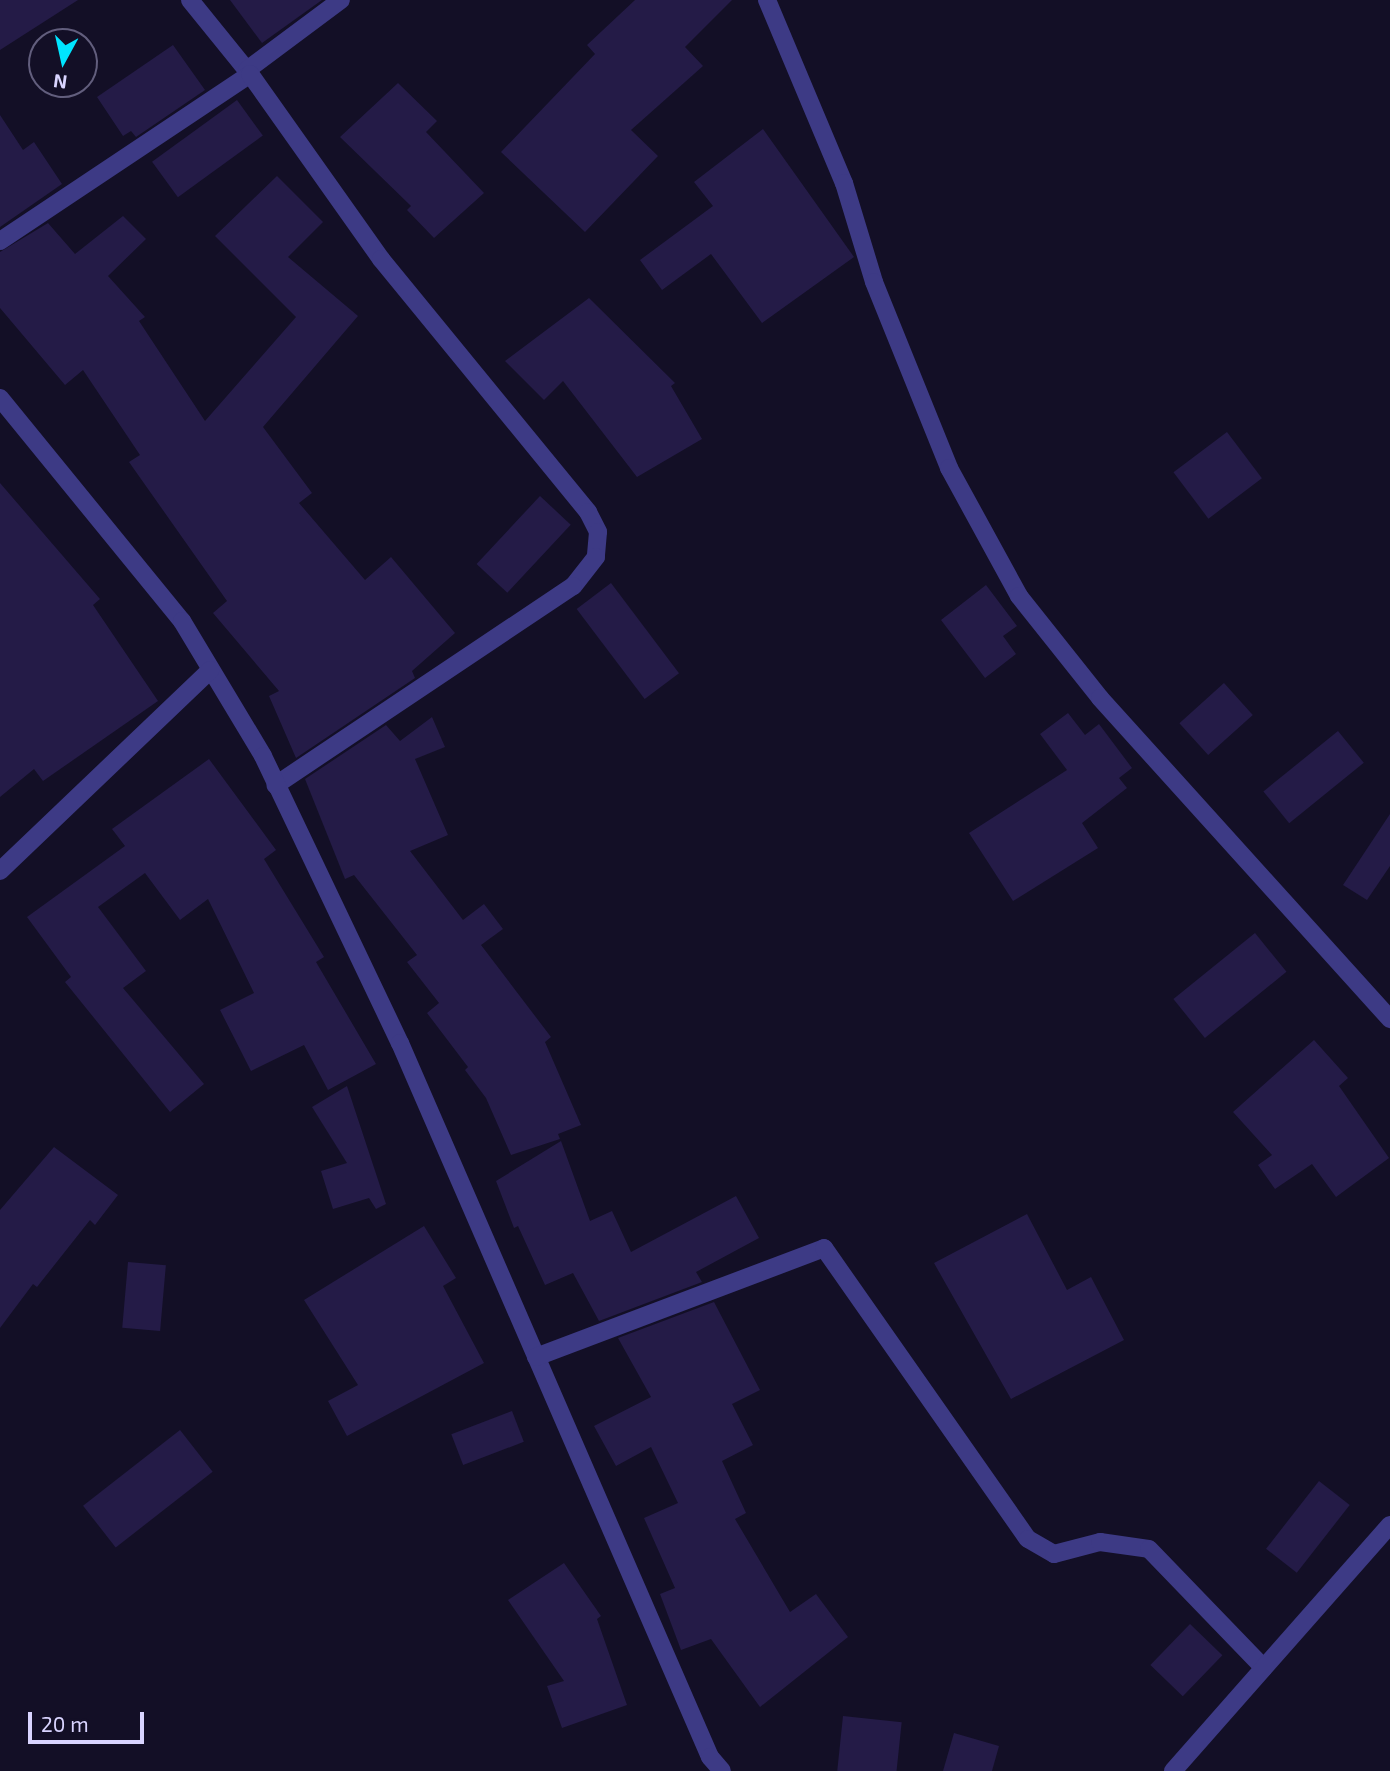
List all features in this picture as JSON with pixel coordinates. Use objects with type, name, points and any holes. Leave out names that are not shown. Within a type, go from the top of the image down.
[{"type":"street","points":[[190,0],[249,72],[381,259],[572,491],[598,532],[596,557],[573,586],[276,785]]},
{"type":"street","points":[[0,241],[249,72],[341,0]]},
{"type":"street","points":[[767,0],[844,183],[874,282],[949,468],[1019,596],[1100,698],[1390,1019]]},
{"type":"street","points":[[0,398],[181,621],[276,785],[400,1043],[710,1757],[722,1771]]},
{"type":"street","points":[[0,871],[210,670]]},
{"type":"street","points":[[536,1357],[824,1248],[1028,1539],[1054,1554],[1100,1542],[1149,1549],[1264,1668]]},
{"type":"street","points":[[1173,1771],[1390,1525]]},
{"type":"building","points":[[0,0],[78,0],[34,28],[28,28],[28,32],[0,50]]},
{"type":"building","points":[[230,0],[322,0],[262,43]]},
{"type":"building","points":[[635,0],[732,0],[685,47],[703,66],[631,130],[658,156],[585,232],[501,152],[595,54],[587,45]]},
{"type":"building","points":[[173,45],[205,90],[136,137],[131,131],[123,136],[98,96]]},
{"type":"building","points":[[398,83],[437,121],[426,132],[484,193],[434,238],[407,210],[411,206],[340,137]]},
{"type":"building","points":[[237,100],[263,136],[178,197],[152,162]]},
{"type":"building","points":[[0,115],[23,150],[34,142],[62,184],[0,227]]},
{"type":"building","points":[[763,129],[854,257],[762,323],[711,254],[662,290],[640,260],[713,206],[694,182]]},
{"type":"building","points":[[277,176],[323,222],[288,257],[358,316],[263,427],[312,493],[299,503],[365,580],[391,557],[455,633],[412,671],[415,678],[296,758],[269,696],[279,691],[213,613],[227,601],[129,462],[140,455],[83,370],[65,385],[0,308],[0,252],[48,223],[75,254],[123,216],[146,239],[108,276],[145,317],[139,321],[205,421],[296,317],[215,236]]},
{"type":"building","points":[[589,298],[675,383],[671,386],[702,439],[637,477],[563,381],[544,400],[505,361]]},
{"type":"building","points":[[1227,432],[1262,478],[1208,519],[1173,472]]},
{"type":"building","points":[[0,483],[100,599],[93,605],[158,701],[43,781],[34,769],[0,797]]},
{"type":"building","points":[[540,496],[571,525],[507,593],[477,564]]},
{"type":"building","points":[[611,583],[679,673],[645,699],[577,609]]},
{"type":"building","points":[[986,585],[1017,626],[1003,636],[1016,654],[985,678],[941,620]]},
{"type":"building","points":[[1224,683],[1253,715],[1208,755],[1179,723]]},
{"type":"building","points":[[1068,713],[1085,735],[1099,724],[1132,768],[1119,778],[1127,788],[1082,823],[1098,848],[1013,901],[969,833],[1067,770],[1040,734]]},
{"type":"building","points":[[432,717],[445,747],[415,759],[448,835],[410,851],[463,920],[484,904],[503,929],[481,945],[551,1037],[545,1042],[581,1125],[558,1134],[560,1139],[511,1155],[486,1098],[465,1070],[468,1067],[427,1013],[439,1003],[407,962],[417,955],[354,875],[345,879],[305,779],[386,725],[400,741]]},
{"type":"building","points":[[1338,731],[1364,763],[1289,823],[1263,791]]},
{"type":"building","points":[[209,759],[276,850],[264,859],[324,957],[316,962],[376,1064],[328,1090],[304,1045],[251,1071],[220,1010],[254,993],[208,899],[180,920],[145,873],[98,907],[146,971],[123,988],[204,1084],[170,1112],[65,982],[71,977],[27,917],[125,846],[112,829]]},
{"type":"building","points":[[1390,814],[1390,866],[1367,900],[1343,885]]},
{"type":"building","points":[[1255,933],[1286,972],[1205,1038],[1173,999]]},
{"type":"building","points":[[1314,1040],[1348,1078],[1339,1086],[1389,1158],[1336,1197],[1312,1164],[1275,1189],[1258,1165],[1272,1155],[1233,1112]]},
{"type":"building","points":[[347,1086],[386,1204],[376,1209],[369,1198],[333,1209],[321,1171],[347,1163],[312,1107]]},
{"type":"building","points":[[561,1141],[590,1221],[612,1211],[631,1252],[736,1196],[759,1238],[696,1272],[702,1282],[599,1321],[573,1273],[545,1285],[518,1226],[514,1228],[496,1181]]},
{"type":"building","points":[[54,1147],[118,1195],[95,1225],[90,1220],[37,1287],[33,1284],[0,1328],[0,1210]]},
{"type":"building","points":[[1027,1214],[1067,1290],[1091,1277],[1124,1340],[1011,1399],[934,1263]]},
{"type":"building","points":[[424,1226],[456,1278],[443,1286],[484,1363],[347,1436],[328,1401],[358,1385],[304,1300]]},
{"type":"building","points":[[128,1262],[166,1265],[160,1331],[122,1328]]},
{"type":"building","points":[[714,1302],[760,1390],[732,1404],[753,1445],[722,1461],[746,1513],[735,1519],[790,1612],[816,1594],[848,1637],[760,1707],[711,1639],[681,1650],[660,1594],[675,1588],[644,1518],[678,1503],[651,1447],[616,1466],[594,1426],[651,1397],[618,1338]]},
{"type":"building","points":[[512,1411],[524,1442],[463,1465],[451,1434]]},
{"type":"building","points":[[180,1430],[213,1472],[116,1547],[83,1506]]},
{"type":"building","points":[[1319,1481],[1350,1505],[1297,1573],[1266,1549]]},
{"type":"building","points":[[564,1563],[601,1616],[597,1619],[627,1705],[562,1728],[547,1686],[564,1681],[508,1600]]},
{"type":"building","points":[[1190,1624],[1222,1655],[1183,1696],[1150,1665]]},
{"type":"building","points":[[843,1716],[902,1722],[897,1771],[837,1771]]},
{"type":"building","points":[[954,1733],[999,1746],[992,1771],[943,1771]]}]
